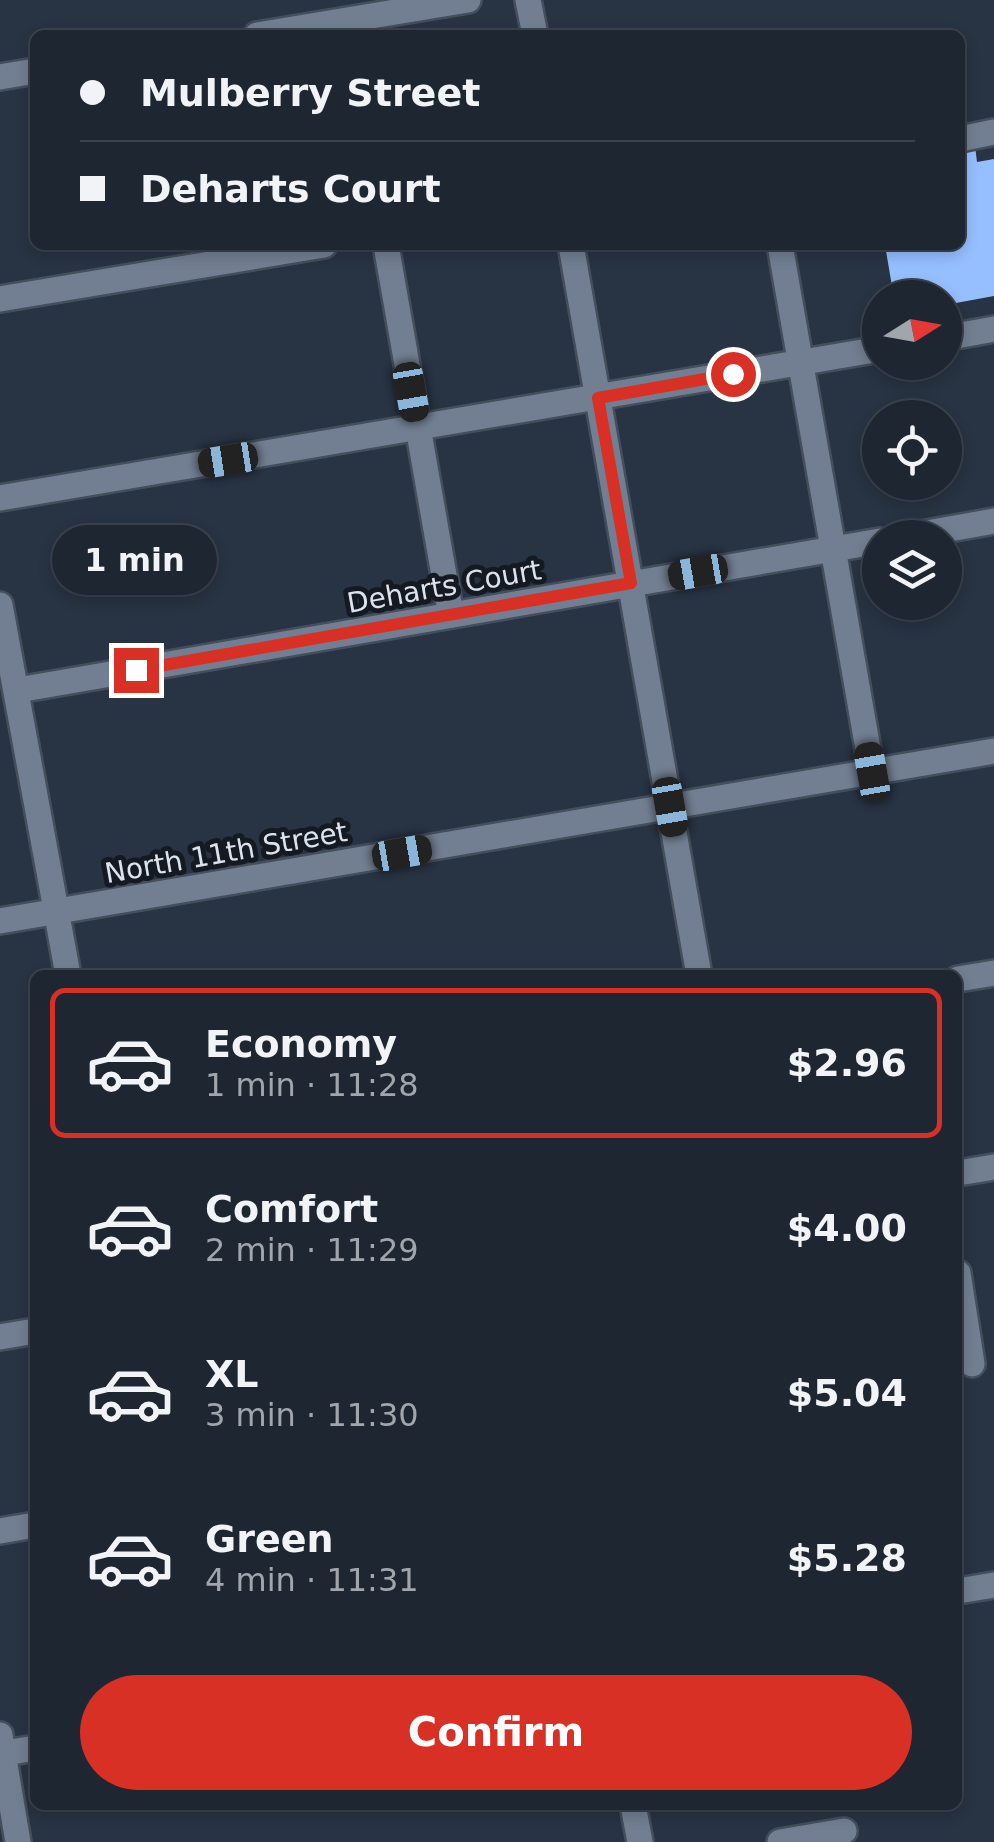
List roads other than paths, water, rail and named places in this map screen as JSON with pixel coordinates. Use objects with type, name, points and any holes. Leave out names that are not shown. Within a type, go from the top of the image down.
[{"type":"street","points":[[322,30],[348,28],[468,0]]},
{"type":"street","points":[[528,0],[533,30]]},
{"type":"street","points":[[0,77],[30,72]]},
{"type":"street","points":[[965,138],[994,132]]},
{"type":"street","points":[[0,299],[294,250]]},
{"type":"street","points":[[387,250],[451,615]]},
{"type":"street","points":[[572,250],[698,970]]},
{"type":"street","points":[[781,250],[872,772]]},
{"type":"street","points":[[962,335],[994,329]]},
{"type":"street","points":[[0,498],[862,352]]},
{"type":"street","points":[[962,527],[994,521]]},
{"type":"street","name":"Deharts Court","points":[[18,690],[862,544]]},
{"type":"street","points":[[0,605],[67,970]]},
{"type":"street","name":"North 11th Street","points":[[0,921],[994,751]]},
{"type":"street","points":[[962,978],[994,973]]},
{"type":"street","points":[[962,1172],[994,1167]]},
{"type":"street","points":[[962,1294],[975,1363]]},
{"type":"street","points":[[0,1337],[30,1332]]},
{"type":"street","points":[[0,1531],[30,1526]]},
{"type":"street","points":[[962,1591],[994,1585]]},
{"type":"street","points":[[18,1842],[1,1747],[30,1748]]},
{"type":"street","points":[[634,1810],[640,1842]]},
{"type":"street","points":[[780,1842],[845,1836],[841,1810]]}]
